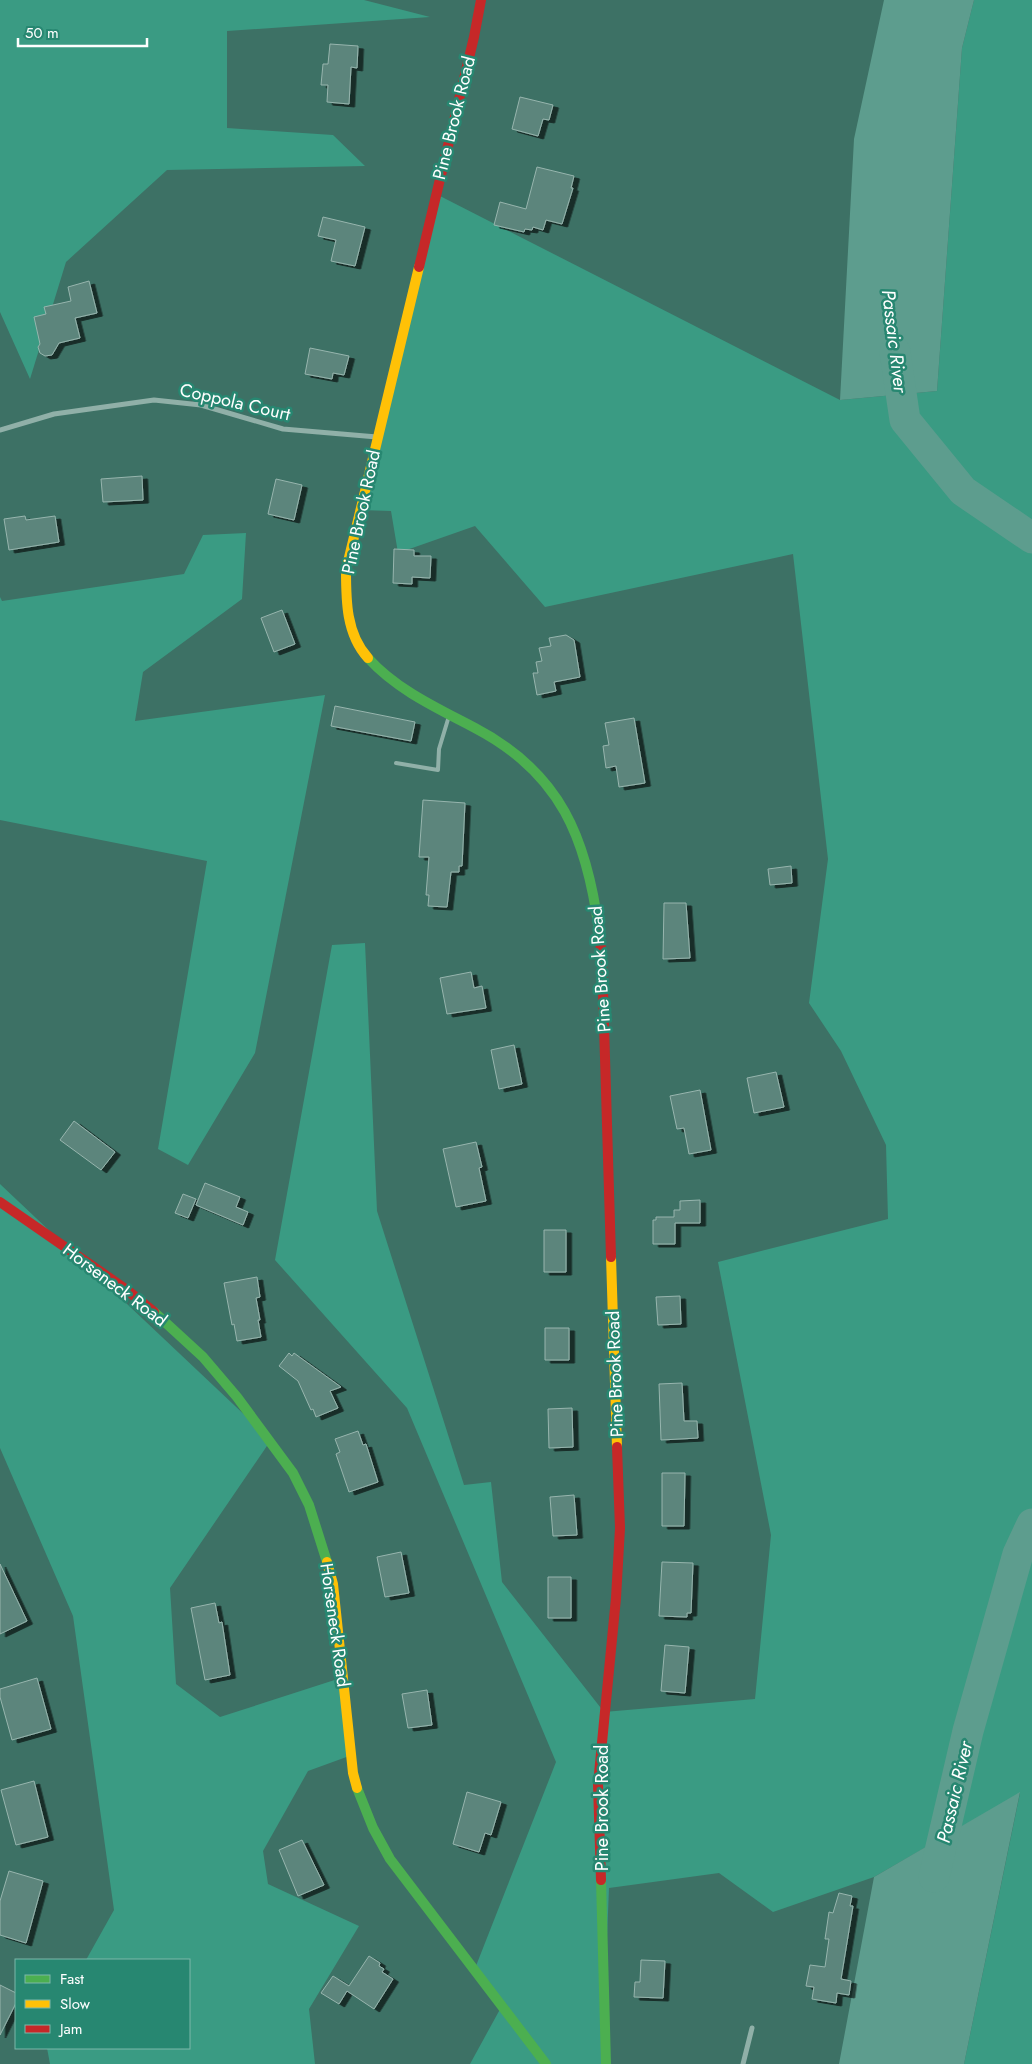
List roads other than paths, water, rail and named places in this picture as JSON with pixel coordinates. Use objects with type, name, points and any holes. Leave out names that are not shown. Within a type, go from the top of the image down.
[{"type":"street","name":"Pine Brook Road","points":[[481,0],[474,37],[346,570],[346,594],[350,624],[361,650],[368,660],[385,676],[511,748],[529,764],[544,782],[571,821],[581,842],[589,866],[597,911],[602,958],[620,1528],[616,1598],[598,1784],[606,2064]]},
{"type":"street","name":"Coppola Court","points":[[0,430],[54,414],[154,400],[201,405],[283,429],[377,437]]},
{"type":"street","name":"Horseneck Road","points":[[0,1202],[128,1290],[164,1320],[203,1357],[237,1397],[293,1473],[309,1505],[324,1549],[333,1584],[353,1772],[359,1796],[372,1828],[390,1859],[546,2064]]},
{"type":"street","points":[[743,2064],[752,2028]]},
{"type":"lane","points":[[396,763],[438,770],[439,749],[450,714]]},
{"type":"water","points":[[884,0],[974,0],[962,48],[937,391],[840,400],[854,139]]},
{"type":"water","points":[[1020,1792],[964,2064],[839,2064],[874,1877]]},
{"type":"waterway","name":"Passaic River","points":[[895,352],[905,420],[963,491],[1032,538]]},
{"type":"waterway","name":"Passaic River","points":[[934,1877],[968,1731],[1018,1554],[1032,1524]]}]
